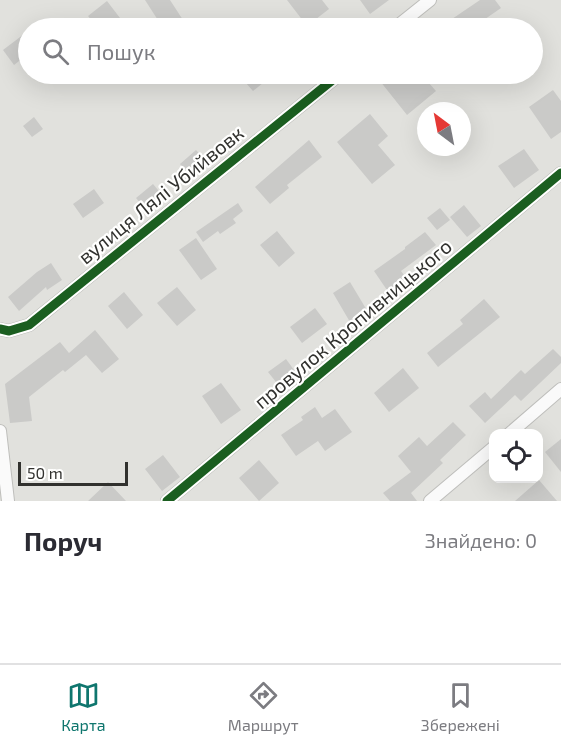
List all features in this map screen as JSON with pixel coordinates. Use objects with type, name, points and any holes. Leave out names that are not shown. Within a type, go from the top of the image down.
[{"type":"street","points":[[408,18],[430,0]]},
{"type":"street","name":"вулиця Лялі Убийвовк","points":[[0,329],[9,331],[29,326],[328,84]]},
{"type":"street","name":"провулок Кропивницького","points":[[167,501],[561,173]]},
{"type":"street","points":[[515,429],[561,389]]},
{"type":"street","points":[[0,431],[8,501]]},
{"type":"street","points":[[430,501],[489,451]]},
{"type":"building","points":[[145,0],[170,0],[182,18],[157,18]]},
{"type":"building","points":[[287,0],[322,0],[329,9],[317,18],[301,18]]},
{"type":"building","points":[[360,0],[389,0],[370,14]]},
{"type":"building","points":[[480,0],[495,0],[501,8],[487,18],[453,18]]},
{"type":"building","points":[[107,1],[120,18],[90,18],[88,16]]},
{"type":"building","points":[[18,39],[18,62],[14,65],[3,50]]},
{"type":"building","points":[[247,84],[262,84],[253,91]]},
{"type":"building","points":[[382,84],[430,84],[436,91],[423,102],[417,102],[417,107],[407,115]]},
{"type":"building","points":[[553,90],[561,101],[561,132],[551,139],[529,107]]},
{"type":"building","points":[[370,114],[388,136],[378,145],[395,165],[372,184],[337,142]]},
{"type":"building","points":[[34,117],[43,129],[32,137],[23,126]]},
{"type":"building","points":[[309,140],[322,157],[287,185],[289,188],[270,204],[255,187]]},
{"type":"building","points":[[524,149],[539,170],[514,188],[498,166]]},
{"type":"building","points":[[196,150],[206,161],[189,175],[180,164]]},
{"type":"building","points":[[153,184],[163,196],[146,210],[136,198]]},
{"type":"building","points":[[94,189],[104,203],[83,218],[73,204]]},
{"type":"building","points":[[238,203],[243,211],[233,219],[236,223],[220,234],[218,231],[203,242],[196,232]]},
{"type":"building","points":[[464,205],[481,226],[467,237],[450,217]]},
{"type":"building","points":[[440,208],[450,220],[437,230],[427,218]]},
{"type":"building","points":[[277,231],[295,253],[279,267],[260,245]]},
{"type":"building","points":[[425,232],[436,245],[401,271],[409,282],[391,296],[374,271]]},
{"type":"building","points":[[196,238],[217,269],[201,280],[179,250]]},
{"type":"building","points":[[51,263],[62,280],[47,290],[46,287],[19,311],[8,297]]},
{"type":"building","points":[[350,282],[368,312],[350,322],[333,293]]},
{"type":"building","points":[[177,287],[196,310],[177,326],[157,303]]},
{"type":"building","points":[[124,292],[143,315],[127,329],[108,306]]},
{"type":"building","points":[[484,299],[500,317],[438,367],[427,353],[463,324],[460,320]]},
{"type":"building","points":[[315,308],[327,324],[302,343],[290,327]]},
{"type":"building","points":[[95,330],[119,359],[102,373],[86,355],[29,397],[32,421],[10,423],[5,384],[60,342],[69,353]]},
{"type":"building","points":[[553,349],[561,357],[561,363],[521,401],[515,395],[485,423],[469,406],[485,392],[491,399],[521,370],[525,374]]},
{"type":"building","points":[[286,359],[297,374],[280,387],[268,372]]},
{"type":"building","points":[[403,368],[419,388],[389,412],[374,393]]},
{"type":"building","points":[[221,383],[241,410],[221,424],[202,396]]},
{"type":"building","points":[[315,407],[322,418],[335,409],[352,432],[325,451],[318,441],[296,456],[281,435],[303,420],[301,417]]},
{"type":"building","points":[[453,422],[466,435],[440,460],[443,463],[411,493],[417,501],[390,501],[383,493],[411,472],[398,456],[419,437],[427,446]]},
{"type":"building","points":[[561,439],[561,472],[545,452]]},
{"type":"building","points":[[163,455],[180,477],[162,491],[145,469]]},
{"type":"building","points":[[259,460],[279,483],[259,501],[239,478]]},
{"type":"building","points":[[108,482],[126,501],[88,501]]},
{"type":"building","points":[[536,483],[542,483],[557,501],[515,501]]},
{"type":"cycle path","points":[[0,329],[9,331],[29,325],[328,84]]},
{"type":"cycle path","points":[[167,501],[561,173]]}]
